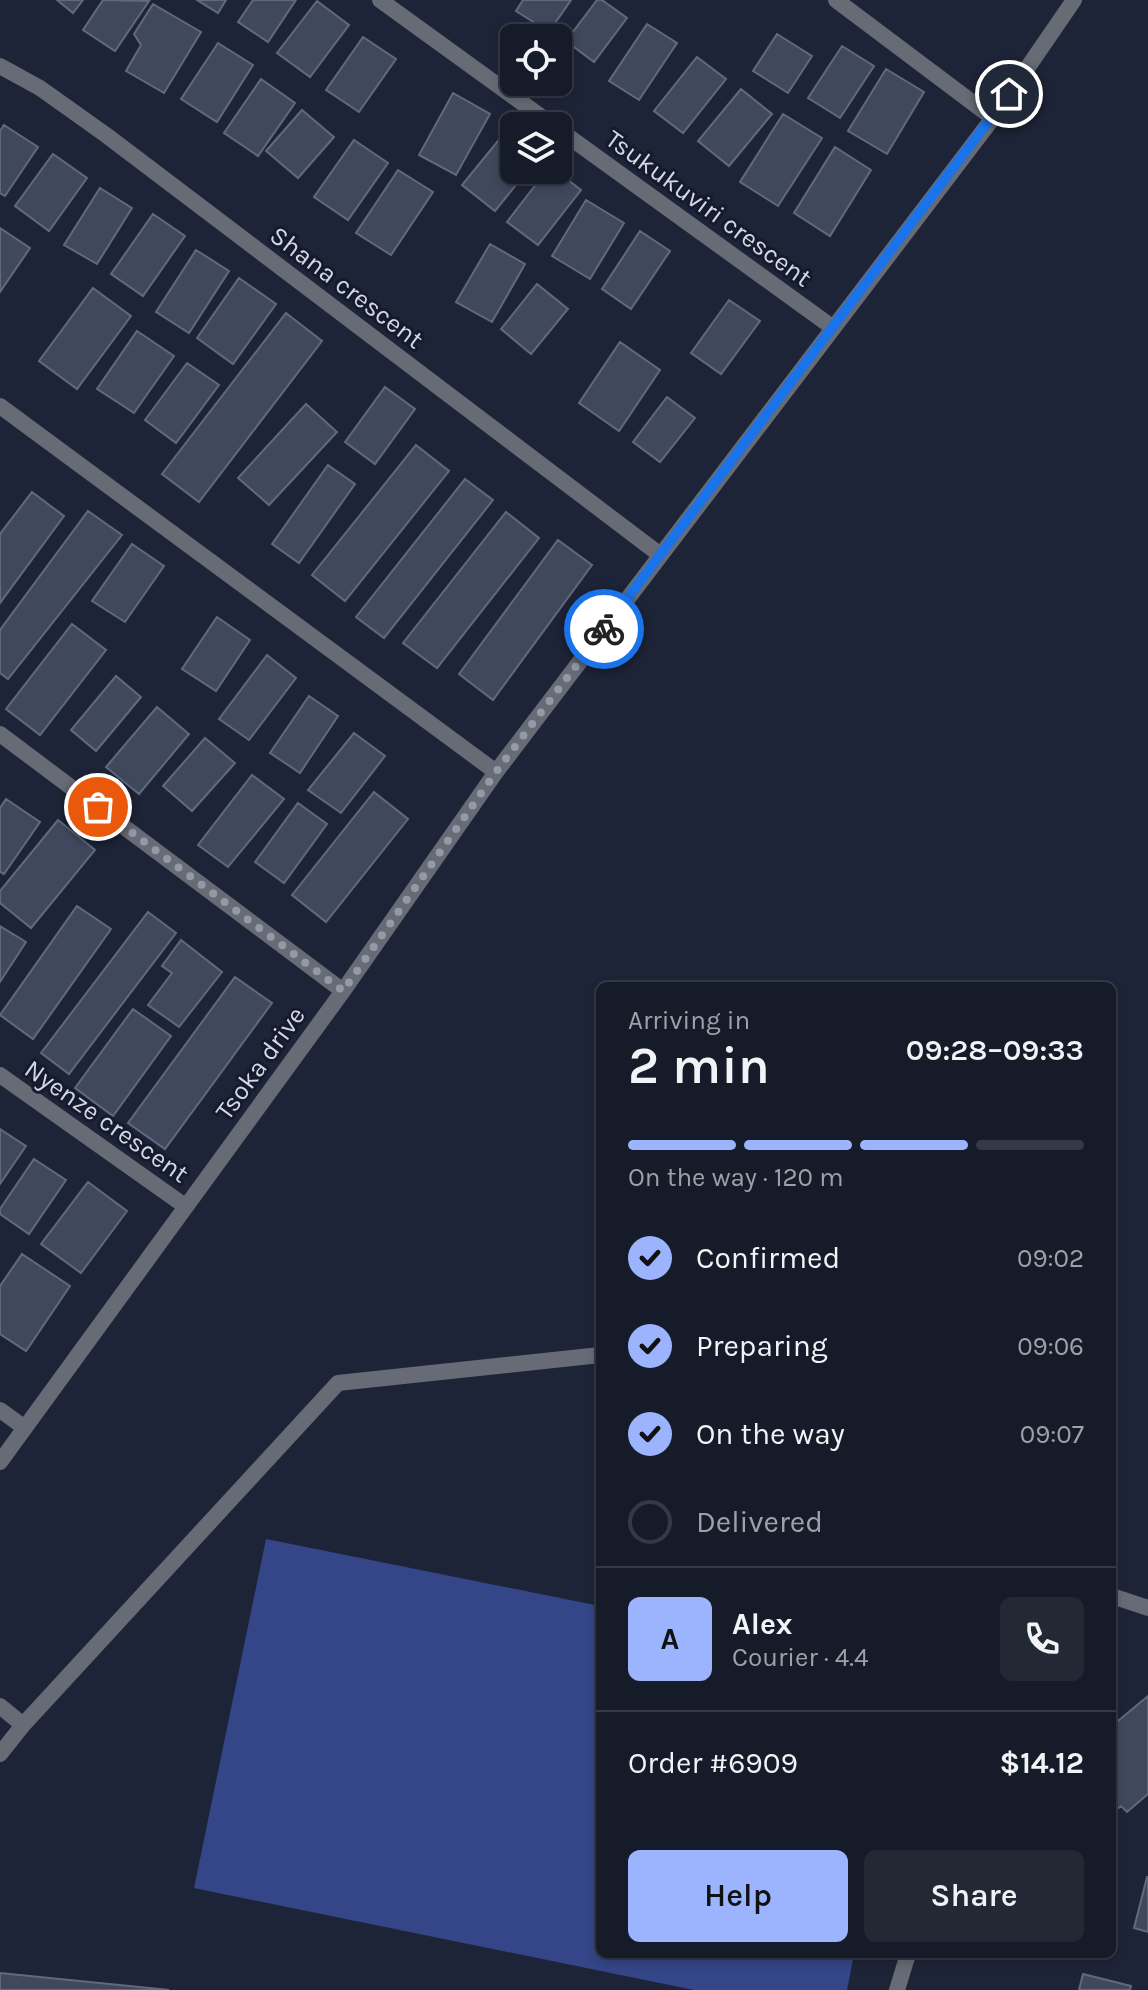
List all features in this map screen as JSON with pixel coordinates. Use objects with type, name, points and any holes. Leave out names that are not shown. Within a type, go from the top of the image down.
[{"type":"street","name":"Tsukukuviri crescent","points":[[380,0],[535,112]]},
{"type":"street","points":[[836,0],[993,118]]},
{"type":"street","name":"Tsoka drive","points":[[0,1462],[343,991],[496,772],[993,118],[1074,0]]},
{"type":"street","name":"Shana crescent","points":[[0,66],[40,88],[106,135],[659,554]]},
{"type":"street","name":"Tsukukuviri crescent","points":[[572,139],[832,327]]},
{"type":"street","points":[[0,406],[496,772]]},
{"type":"street","points":[[0,734],[343,991]]},
{"type":"street","name":"Nyenze crescent","points":[[0,1075],[185,1206]]},
{"type":"street","points":[[0,1754],[23,1725],[338,1383],[596,1355]]},
{"type":"street","points":[[0,1410],[25,1428]]},
{"type":"street","points":[[1116,1597],[1148,1608]]},
{"type":"street","points":[[0,1706],[23,1725]]},
{"type":"street","points":[[897,1990],[907,1958]]},
{"type":"shaded area","points":[[266,1539],[596,1605],[596,1958],[853,1958],[847,1990],[694,1990],[194,1888]]},
{"type":"building","points":[[57,0],[83,0],[73,13]]},
{"type":"building","points":[[103,0],[149,1],[115,51],[83,30]]},
{"type":"building","points":[[197,0],[226,0],[218,13]]},
{"type":"building","points":[[253,0],[296,0],[268,42],[238,22]]},
{"type":"building","points":[[523,0],[571,0],[554,24],[536,24],[516,11]]},
{"type":"building","points":[[597,0],[602,0],[627,18],[594,62],[572,46],[572,33]]},
{"type":"building","points":[[317,1],[349,25],[310,77],[277,53]]},
{"type":"building","points":[[153,4],[201,32],[164,93],[126,71],[141,45],[134,34]]},
{"type":"building","points":[[647,24],[677,43],[639,100],[609,81]]},
{"type":"building","points":[[777,34],[812,56],[788,93],[753,71]]},
{"type":"building","points":[[363,37],[396,59],[359,112],[326,90]]},
{"type":"building","points":[[218,43],[253,65],[217,122],[181,99]]},
{"type":"building","points":[[842,46],[874,66],[840,118],[808,98]]},
{"type":"building","points":[[697,57],[726,79],[683,133],[654,111]]},
{"type":"building","points":[[886,69],[924,92],[887,154],[848,131]]},
{"type":"building","points":[[261,79],[295,103],[258,156],[224,133]]},
{"type":"building","points":[[741,89],[772,114],[729,166],[698,141]]},
{"type":"building","points":[[453,93],[490,114],[456,175],[419,155]]},
{"type":"building","points":[[302,110],[334,137],[298,178],[266,151]]},
{"type":"building","points":[[783,114],[822,138],[778,206],[740,182]]},
{"type":"building","points":[[4,125],[38,147],[5,196],[0,193],[0,131]]},
{"type":"building","points":[[500,138],[500,184],[517,184],[495,211],[462,185]]},
{"type":"building","points":[[354,140],[388,163],[348,220],[314,197]]},
{"type":"building","points":[[835,147],[871,170],[830,236],[794,213]]},
{"type":"building","points":[[53,154],[87,178],[49,231],[15,206]]},
{"type":"building","points":[[398,170],[433,192],[391,255],[356,233]]},
{"type":"building","points":[[572,183],[581,190],[538,245],[507,222],[536,184]]},
{"type":"building","points":[[100,188],[132,208],[97,264],[64,245]]},
{"type":"building","points":[[586,200],[624,223],[590,279],[552,256]]},
{"type":"building","points":[[153,214],[185,236],[143,296],[111,274]]},
{"type":"building","points":[[0,228],[30,248],[0,292]]},
{"type":"building","points":[[640,231],[670,251],[631,309],[602,289]]},
{"type":"building","points":[[490,244],[525,264],[492,322],[456,302]]},
{"type":"building","points":[[196,250],[229,271],[189,333],[156,312]]},
{"type":"building","points":[[239,278],[276,304],[233,364],[197,338]]},
{"type":"building","points":[[537,284],[568,309],[531,354],[501,329]]},
{"type":"building","points":[[93,288],[131,316],[77,389],[39,361]]},
{"type":"building","points":[[729,300],[760,321],[721,374],[691,353]]},
{"type":"building","points":[[286,313],[322,341],[199,502],[162,474]]},
{"type":"building","points":[[137,331],[174,356],[134,413],[97,389]]},
{"type":"building","points":[[620,342],[660,370],[619,431],[579,403]]},
{"type":"building","points":[[187,363],[219,385],[176,443],[145,420]]},
{"type":"building","points":[[385,387],[415,409],[375,464],[345,442]]},
{"type":"building","points":[[667,397],[695,418],[660,462],[633,442]]},
{"type":"building","points":[[306,404],[337,432],[269,505],[238,478]]},
{"type":"building","points":[[416,445],[449,471],[345,601],[312,575]]},
{"type":"building","points":[[328,465],[355,484],[299,563],[272,544]]},
{"type":"building","points":[[465,479],[493,500],[384,638],[356,617]]},
{"type":"building","points":[[32,492],[64,516],[0,603],[0,534]]},
{"type":"building","points":[[88,511],[122,535],[8,679],[0,673],[0,630]]},
{"type":"building","points":[[506,512],[539,538],[437,668],[403,643]]},
{"type":"building","points":[[558,540],[592,565],[493,700],[459,674]]},
{"type":"building","points":[[132,544],[164,566],[125,622],[92,601]]},
{"type":"building","points":[[217,617],[250,640],[216,691],[182,669]]},
{"type":"building","points":[[72,624],[106,650],[40,735],[6,709]]},
{"type":"building","points":[[267,655],[296,678],[249,740],[219,719]]},
{"type":"building","points":[[116,676],[141,697],[96,751],[71,730]]},
{"type":"building","points":[[309,696],[338,716],[300,773],[270,753]]},
{"type":"building","points":[[157,707],[189,734],[139,794],[106,767]]},
{"type":"building","points":[[354,733],[385,756],[341,813],[308,790]]},
{"type":"building","points":[[205,738],[235,763],[192,811],[163,786]]},
{"type":"building","points":[[252,775],[284,799],[228,867],[198,845]]},
{"type":"building","points":[[374,792],[408,819],[326,922],[292,895]]},
{"type":"building","points":[[6,799],[40,822],[4,874],[0,872],[0,808]]},
{"type":"building","points":[[298,803],[327,824],[284,883],[255,862]]},
{"type":"building","points":[[58,820],[95,850],[31,928],[0,903],[0,891]]},
{"type":"building","points":[[77,906],[111,929],[33,1039],[0,1015]]},
{"type":"building","points":[[148,912],[176,933],[69,1074],[41,1053]]},
{"type":"building","points":[[0,926],[26,942],[0,982]]},
{"type":"building","points":[[181,940],[222,972],[179,1027],[148,1005],[172,973],[162,966]]},
{"type":"building","points":[[235,977],[272,1003],[165,1149],[128,1123]]},
{"type":"building","points":[[133,1009],[171,1036],[113,1116],[75,1088]]},
{"type":"building","points":[[0,1129],[26,1146],[0,1184]]},
{"type":"building","points":[[34,1159],[66,1180],[29,1234],[0,1214],[0,1209]]},
{"type":"building","points":[[88,1182],[127,1211],[81,1273],[41,1244]]},
{"type":"building","points":[[22,1254],[70,1286],[26,1351],[0,1334],[0,1286]]},
{"type":"building","points":[[1148,1696],[1148,1794],[1127,1812],[1121,1806],[1116,1810],[1116,1723]]},
{"type":"building","points":[[1148,1877],[1148,1932],[1134,1928]]},
{"type":"building","points":[[0,1973],[169,1990],[0,1990]]},
{"type":"building","points":[[1083,1974],[1131,1986],[1130,1990],[1079,1990]]},
{"type":"way so far","points":[[98,807],[343,991],[496,772],[604,629]]},
{"type":"route","points":[[604,629],[1009,94]]}]
